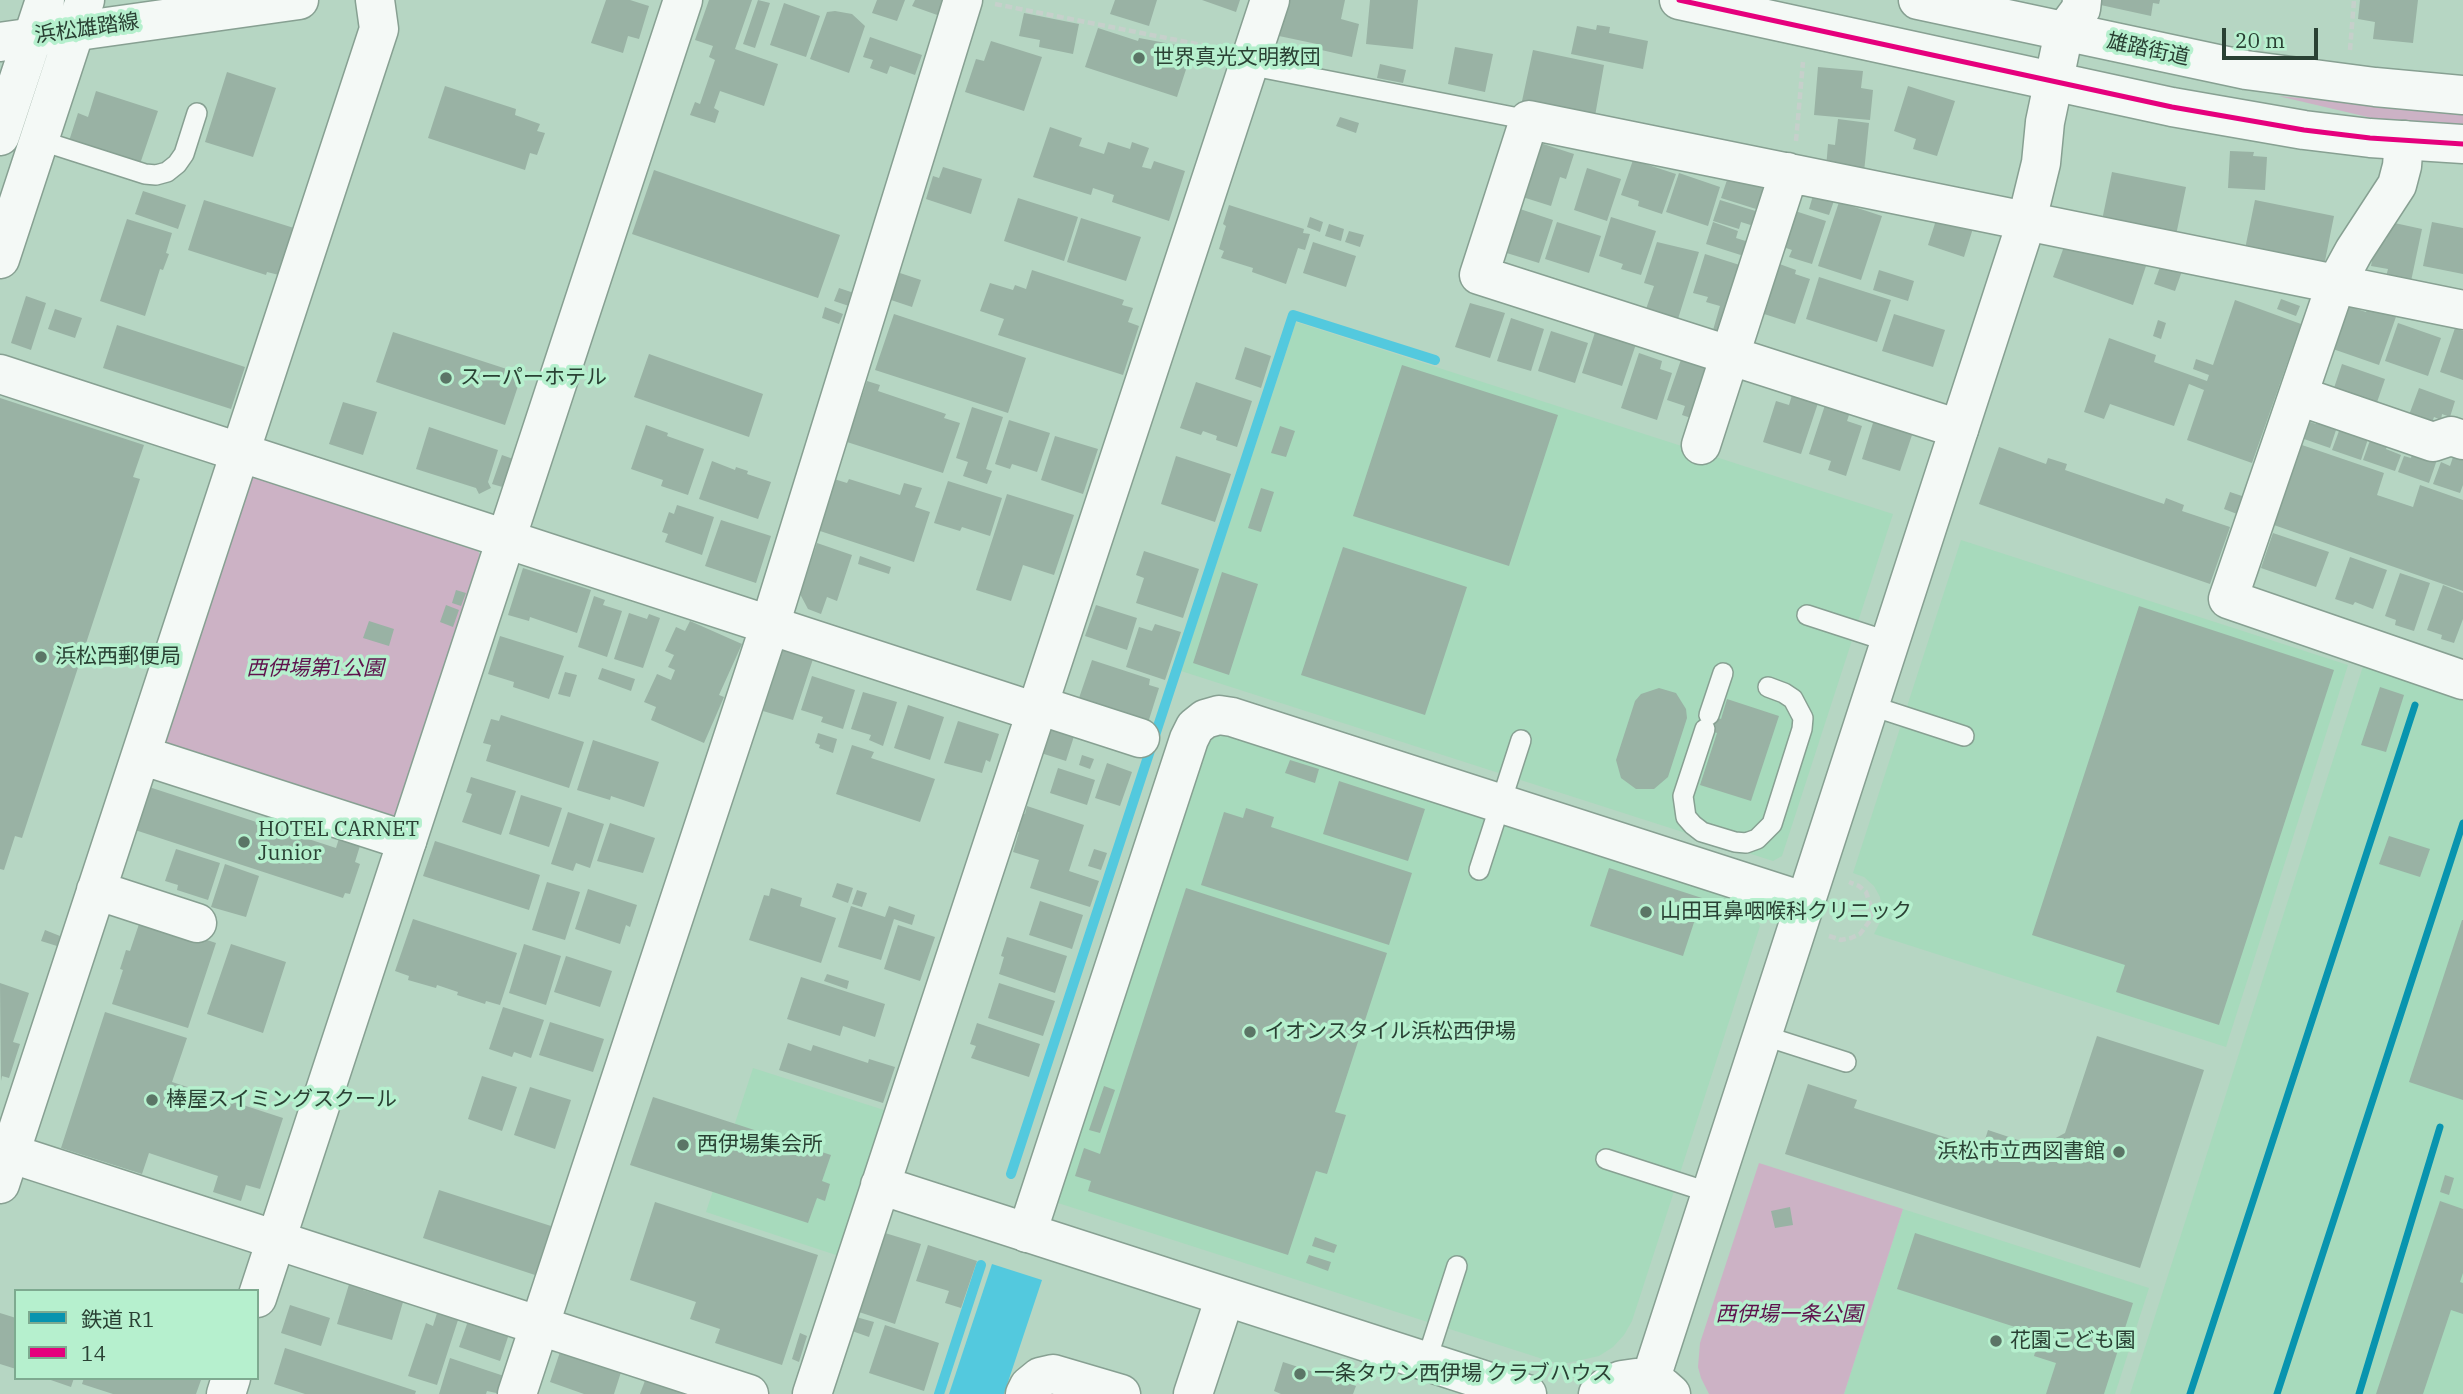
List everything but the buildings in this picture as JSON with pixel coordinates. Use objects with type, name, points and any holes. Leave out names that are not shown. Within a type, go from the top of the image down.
[{"type":"street","points":[[0,136],[16,39],[45,0]]},
{"type":"street","name":"浜松雄踏線","points":[[16,39],[80,15],[299,0]]},
{"type":"street","points":[[375,0],[379,29],[141,755],[3,1163],[276,1240],[749,1394]]},
{"type":"street","points":[[259,1292],[683,0]]},
{"type":"street","points":[[812,1394],[1270,0]]},
{"type":"street","points":[[1679,0],[2238,119],[2357,136],[2463,144]]},
{"type":"street","name":"雄踏街道","points":[[1918,0],[2073,16],[2246,70],[2349,84],[2463,90]]},
{"type":"street","points":[[517,1394],[975,1]]},
{"type":"street","points":[[0,259],[80,15]]},
{"type":"street","points":[[1598,1394],[1609,1385],[1636,1378],[1661,1387],[1711,1192],[2026,220],[2041,163],[2053,81],[2073,16]]},
{"type":"street","points":[[1959,429],[1479,275],[1529,120],[1791,163],[2026,220],[2463,310]]},
{"type":"street","points":[[2404,140],[2397,185],[2336,284],[2228,599],[2463,680]]},
{"type":"street","points":[[1701,445],[1791,163]]},
{"type":"street","points":[[0,374],[770,625],[1140,738]]},
{"type":"street","points":[[2299,396],[2433,442],[2451,436],[2463,440]]},
{"type":"street","points":[[1027,1233],[1189,739],[1195,727],[1205,719],[1219,715],[1232,717],[1805,902]]},
{"type":"street","points":[[141,755],[407,841]]},
{"type":"street","points":[[96,890],[197,923]]},
{"type":"street","points":[[880,1185],[1527,1394]]},
{"type":"street","points":[[1193,1394],[1225,1297]]},
{"type":"street","points":[[1025,1394],[1029,1386],[1040,1377],[1053,1374],[1121,1394]]},
{"type":"lane","points":[[1250,60],[1529,120]]},
{"type":"lane","points":[[39,140],[145,174],[156,175],[167,172],[184,155],[197,113]]},
{"type":"lane","points":[[1807,615],[1890,642]]},
{"type":"lane","points":[[1723,673],[1683,796],[1686,817],[1693,825],[1702,832],[1735,842],[1746,843],[1756,839],[1772,824],[1802,729],[1803,718],[1793,699],[1768,687]]},
{"type":"lane","points":[[1869,705],[1964,736]]},
{"type":"lane","points":[[1479,870],[1521,740]]},
{"type":"lane","points":[[1762,1035],[1846,1062]]},
{"type":"lane","points":[[1606,1159],[1711,1192]]},
{"type":"lane","points":[[1426,1362],[1457,1266]]},
{"type":"path","points":[[2350,58],[2354,0]]},
{"type":"path","points":[[975,1],[1250,60]]},
{"type":"path","points":[[1791,163],[1803,54]]},
{"type":"path","points":[[1825,935],[1841,940],[1851,938],[1860,934],[1871,919],[1872,910],[1866,892],[1843,880]]},
{"type":"shaded area","points":[[1296,322],[1893,514],[1782,856],[1773,861],[1181,671]]},
{"type":"shaded area","points":[[1961,540],[2348,665],[2226,1047],[1874,934],[1880,922],[1880,897],[1874,886],[1864,877],[1853,873]]},
{"type":"shaded area","points":[[2364,663],[2463,698],[2463,1394],[2130,1394]]},
{"type":"shaded area","points":[[1219,732],[1747,901],[1760,926],[1632,1321],[1613,1347],[1599,1356],[1568,1363],[1552,1362],[1055,1202],[1208,737]]},
{"type":"shaded area","points":[[753,1068],[887,1111],[839,1256],[706,1212]]},
{"type":"shaded area","name":"花園こども園","points":[[1903,1209],[2149,1288],[2115,1394],[1844,1394]]},
{"type":"green space","points":[[2278,96],[2463,112],[2463,128],[2389,122]]},
{"type":"green space","name":"西伊場第1公園","points":[[264,473],[473,541],[482,559],[398,816],[379,825],[171,757],[161,739],[246,482]]},
{"type":"green space","name":"西伊場一条公園","points":[[1759,1163],[1903,1209],[1844,1394],[1709,1394],[1701,1378],[1698,1367],[1700,1343]]},
{"type":"water","points":[[992,1264],[1042,1280],[1004,1394],[949,1394]]},
{"type":"waterway","points":[[1011,1174],[1293,315],[1435,360]]},
{"type":"waterway","points":[[939,1394],[981,1265]]},
{"type":"rail line","name":"R1","points":[[2190,1394],[2415,705]]},
{"type":"rail line","name":"R1","points":[[2277,1394],[2463,823]]},
{"type":"rail line","name":"R1","points":[[2359,1394],[2440,1127]]},
{"type":"transit line","name":"14","points":[[1679,0],[2172,107],[2304,130],[2370,138],[2463,144]]},
{"type":"place","name":"世界真光文明教団","points":[[1139,58]]},
{"type":"place","name":"スーパーホテル","points":[[446,378]]},
{"type":"place","name":"浜松西郵便局","points":[[41,657]]},
{"type":"place","name":"HOTEL CARNET Junior","points":[[244,842]]},
{"type":"place","name":"山田耳鼻咽喉科クリニック","points":[[1646,912]]},
{"type":"place","name":"イオンスタイル浜松西伊場","points":[[1250,1032]]},
{"type":"place","name":"棒屋スイミングスクール","points":[[152,1100]]},
{"type":"place","name":"西伊場集会所","points":[[683,1145]]},
{"type":"place","name":"浜松市立西図書館","points":[[2119,1152]]},
{"type":"place","name":"花園こども園","points":[[1996,1341]]},
{"type":"place","name":"一条タウン西伊場 クラブハウス","points":[[1300,1374]]}]
